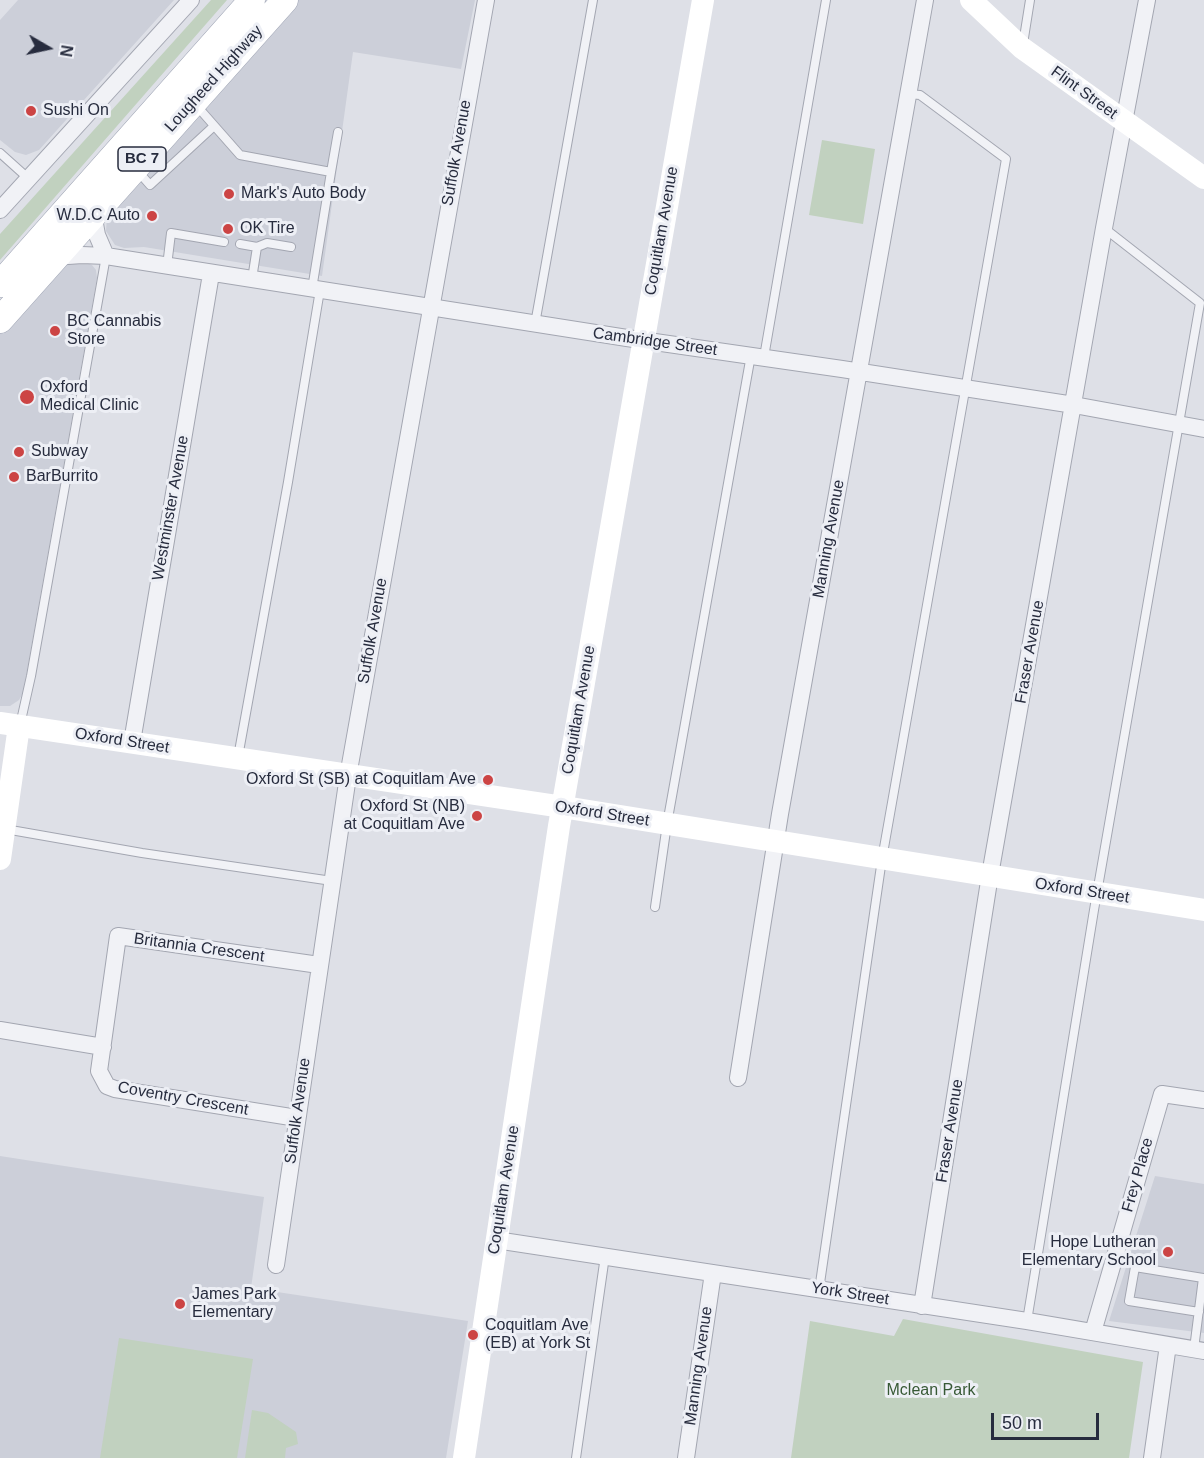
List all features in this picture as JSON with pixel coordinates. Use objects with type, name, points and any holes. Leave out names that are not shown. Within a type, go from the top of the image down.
[{"type":"main road","name":"Lougheed Highway","points":[[0,284],[252,0]]},
{"type":"main road","name":"Lougheed Highway","points":[[0,320],[285,0]]},
{"type":"street","points":[[0,210],[191,0]]},
{"type":"street","name":"Suffolk Avenue","points":[[276,1265],[348,776],[486,0]]},
{"type":"street","name":"Coquitlam Avenue","points":[[464,1458],[563,807],[642,340],[703,0]]},
{"type":"street","name":"Manning Avenue","points":[[738,1078],[776,841],[925,0]]},
{"type":"street","name":"Flint Street","points":[[971,0],[1022,48],[1204,178]]},
{"type":"street","name":"Fraser Avenue","points":[[922,1306],[990,875],[1104,228],[1147,0]]},
{"type":"street","points":[[93,213],[97,235],[106,256]]},
{"type":"street","name":"Cambridge Street","points":[[54,257],[106,256],[430,308],[1074,405],[1204,429]]},
{"type":"street","name":"Westminster Avenue","points":[[132,742],[211,274]]},
{"type":"street","points":[[0,859],[10,724]]},
{"type":"street","name":"Oxford Street","points":[[10,724],[563,807],[1204,910]]},
{"type":"street","name":"Britannia Crescent","points":[[103,1047],[118,936],[320,965]]},
{"type":"street","points":[[0,1030],[103,1047]]},
{"type":"street","name":"Coventry Crescent","points":[[103,1047],[99,1071],[107,1086],[115,1089],[297,1118]]},
{"type":"street","name":"Frey Place","points":[[1093,1332],[1162,1094],[1204,1100]]},
{"type":"street","name":"York Street","points":[[496,1240],[1199,1350]]},
{"type":"street","name":"Manning Avenue","points":[[686,1458],[713,1273]]},
{"type":"street","points":[[1152,1458],[1168,1345]]},
{"type":"lane","points":[[535,324],[593,0]]},
{"type":"lane","points":[[655,907],[667,824],[826,0]]},
{"type":"lane","points":[[1022,48],[1030,0]]},
{"type":"lane","points":[[819,1290],[882,858],[1006,159],[920,95],[908,94]]},
{"type":"lane","points":[[193,102],[240,154],[331,172]]},
{"type":"lane","points":[[135,168],[150,185],[214,126]]},
{"type":"lane","points":[[238,760],[288,482],[338,132]]},
{"type":"lane","points":[[0,153],[28,179]]},
{"type":"lane","points":[[1027,1322],[1096,893],[1200,303],[1104,228]]},
{"type":"lane","points":[[166,266],[171,233],[224,242]]},
{"type":"lane","points":[[240,244],[257,247],[267,243],[291,247]]},
{"type":"lane","points":[[252,279],[257,247]]},
{"type":"lane","points":[[10,724],[29,686],[106,256]]},
{"type":"lane","points":[[4,829],[142,853],[332,881]]},
{"type":"lane","points":[[576,1458],[605,1256]]},
{"type":"lane","points":[[1199,1312],[1130,1301],[1135,1267],[1203,1278],[1199,1312],[1199,1350]]},
{"type":"shaded area","points":[[18,0],[174,0],[39,150],[26,155],[15,152],[0,140],[0,20]]},
{"type":"shaded area","points":[[296,0],[475,0],[461,69],[353,52],[322,276],[144,247],[124,248],[115,245],[106,231],[107,217]]},
{"type":"shaded area","points":[[70,262],[92,265],[96,270],[97,278],[23,693],[19,700],[10,706],[0,706],[0,332],[51,273]]},
{"type":"shaded area","name":"James Park Elementary","points":[[0,1156],[264,1197],[251,1288],[468,1321],[446,1458],[0,1458]]},
{"type":"shaded area","name":"Hope Lutheran Elementary School","points":[[1155,1176],[1204,1184],[1204,1333],[1109,1321]]},
{"type":"green space","points":[[211,0],[227,0],[0,260],[0,234]]},
{"type":"green space","points":[[822,140],[875,149],[863,224],[809,215]]},
{"type":"green space","name":"Mclean Park","points":[[903,1319],[1143,1362],[1129,1458],[791,1458],[810,1321],[894,1336]]},
{"type":"green space","points":[[119,1338],[253,1359],[237,1458],[100,1458]]},
{"type":"green space","points":[[252,1410],[268,1413],[296,1432],[298,1444],[286,1448],[285,1458],[245,1458]]},
{"type":"place","name":"Sushi On","points":[[31,111]]},
{"type":"place","name":"Mark's Auto Body","points":[[229,194]]},
{"type":"place","name":"W.D.C Auto","points":[[152,216]]},
{"type":"place","name":"OK Tire","points":[[228,229]]},
{"type":"place","name":"BC Cannabis Store","points":[[55,331]]},
{"type":"place","name":"Oxford Medical Clinic","points":[[27,397]]},
{"type":"place","name":"Subway","points":[[19,452]]},
{"type":"place","name":"BarBurrito","points":[[14,477]]},
{"type":"place","name":"Oxford St (SB) at Coquitlam Ave","points":[[488,780]]},
{"type":"place","name":"Oxford St (NB) at Coquitlam Ave","points":[[477,816]]},
{"type":"place","name":"Hope Lutheran Elementary School","points":[[1168,1252]]},
{"type":"place","name":"James Park Elementary","points":[[180,1304]]},
{"type":"place","name":"Coquitlam Ave (EB) at York St","points":[[473,1335]]}]
